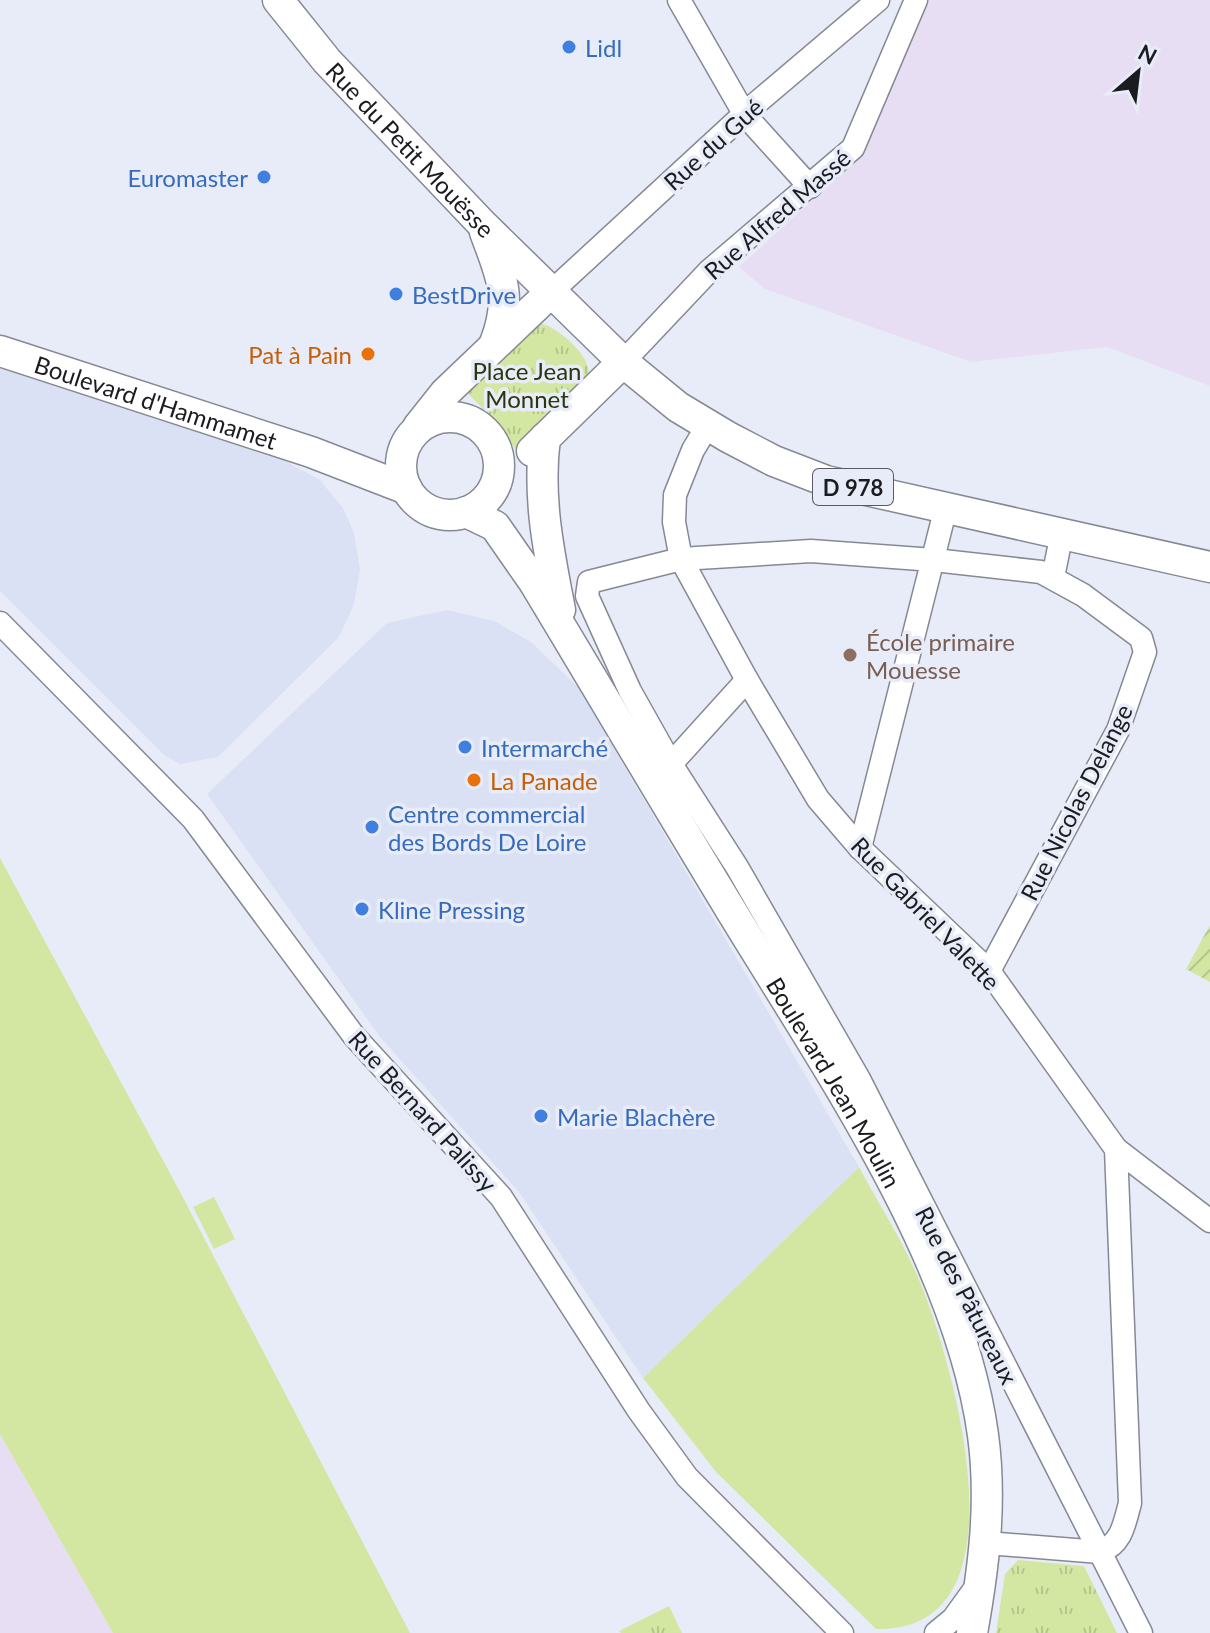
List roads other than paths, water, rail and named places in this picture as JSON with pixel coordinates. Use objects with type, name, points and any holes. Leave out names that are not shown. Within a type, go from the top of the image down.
[{"type":"main road","name":"Rue du Petit Mouësse","points":[[278,0],[327,61],[551,292]]},
{"type":"main road","points":[[483,225],[506,292],[504,321],[494,345]]},
{"type":"main road","points":[[534,582],[495,526],[466,512],[439,514],[415,500],[407,489],[401,461],[409,440],[445,393],[551,292]]},
{"type":"main road","name":"D 978","points":[[551,292],[623,362],[678,407],[774,461],[826,481],[1210,567]]},
{"type":"main road","name":"Boulevard d'Hammamet","points":[[0,351],[311,452],[407,489]]},
{"type":"main road","points":[[466,512],[623,362]]},
{"type":"main road","points":[[409,440],[439,418],[469,420],[482,429],[498,455],[494,488],[534,582]]},
{"type":"main road","points":[[545,438],[543,508],[564,631]]},
{"type":"main road","name":"Boulevard d'Hammamet","points":[[311,452],[349,459],[370,458],[409,440]]},
{"type":"main road","name":"Boulevard Jean Moulin","points":[[534,582],[815,1048],[925,1252],[949,1311],[977,1406],[989,1494],[987,1543],[972,1633]]},
{"type":"street","points":[[679,0],[745,115],[810,187]]},
{"type":"street","name":"Rue du Gué","points":[[551,292],[745,115],[878,0]]},
{"type":"street","name":"Rue Alfred Massé","points":[[623,362],[709,271],[853,148],[916,0]]},
{"type":"street","name":"Rue Gabriel Valette","points":[[708,425],[693,450],[675,495],[674,522],[681,559],[747,680],[818,799],[860,848],[989,971],[1116,1149],[1210,1221]]},
{"type":"street","points":[[860,848],[946,507]]},
{"type":"street","points":[[681,559],[811,551],[934,560],[1041,572],[1053,577],[1062,533]]},
{"type":"street","name":"Rue des Pâtureaux","points":[[681,559],[589,582],[587,596],[630,691],[671,764],[737,867],[859,1079],[1100,1552]]},
{"type":"street","name":"Rue Nicolas Delange","points":[[989,971],[1118,730],[1145,652],[1141,638],[1053,577]]},
{"type":"street","name":"Rue Bernard Palissy","points":[[0,623],[193,819],[354,1036],[501,1197],[639,1411],[687,1477],[842,1633]]},
{"type":"street","points":[[671,764],[747,680]]},
{"type":"street","points":[[987,1543],[1100,1552],[1114,1546],[1123,1531],[1130,1503],[1116,1149]]},
{"type":"street","points":[[1100,1552],[1141,1633]]},
{"type":"street","points":[[936,1633],[953,1619],[982,1579]]},
{"type":"street","name":"Rue Bernard Palissy","points":[[825,1614],[853,1633]]},
{"type":"place","name":"Lidl","points":[[569,47]]},
{"type":"place","name":"Euromaster","points":[[264,177]]},
{"type":"place","name":"BestDrive","points":[[396,294]]},
{"type":"place","name":"Pat à Pain","points":[[368,354]]},
{"type":"place","name":"École primaire Mouesse","points":[[850,655]]},
{"type":"place","name":"Intermarché","points":[[465,747]]},
{"type":"place","name":"La Panade","points":[[474,780]]},
{"type":"place","name":"Centre commercial des Bords De Loire","points":[[372,827]]},
{"type":"place","name":"Kline Pressing","points":[[362,909]]},
{"type":"place","name":"Marie Blachère","points":[[541,1116]]},
{"type":"park label","name":"Place Jean Monnet","points":[[527,384]]}]
